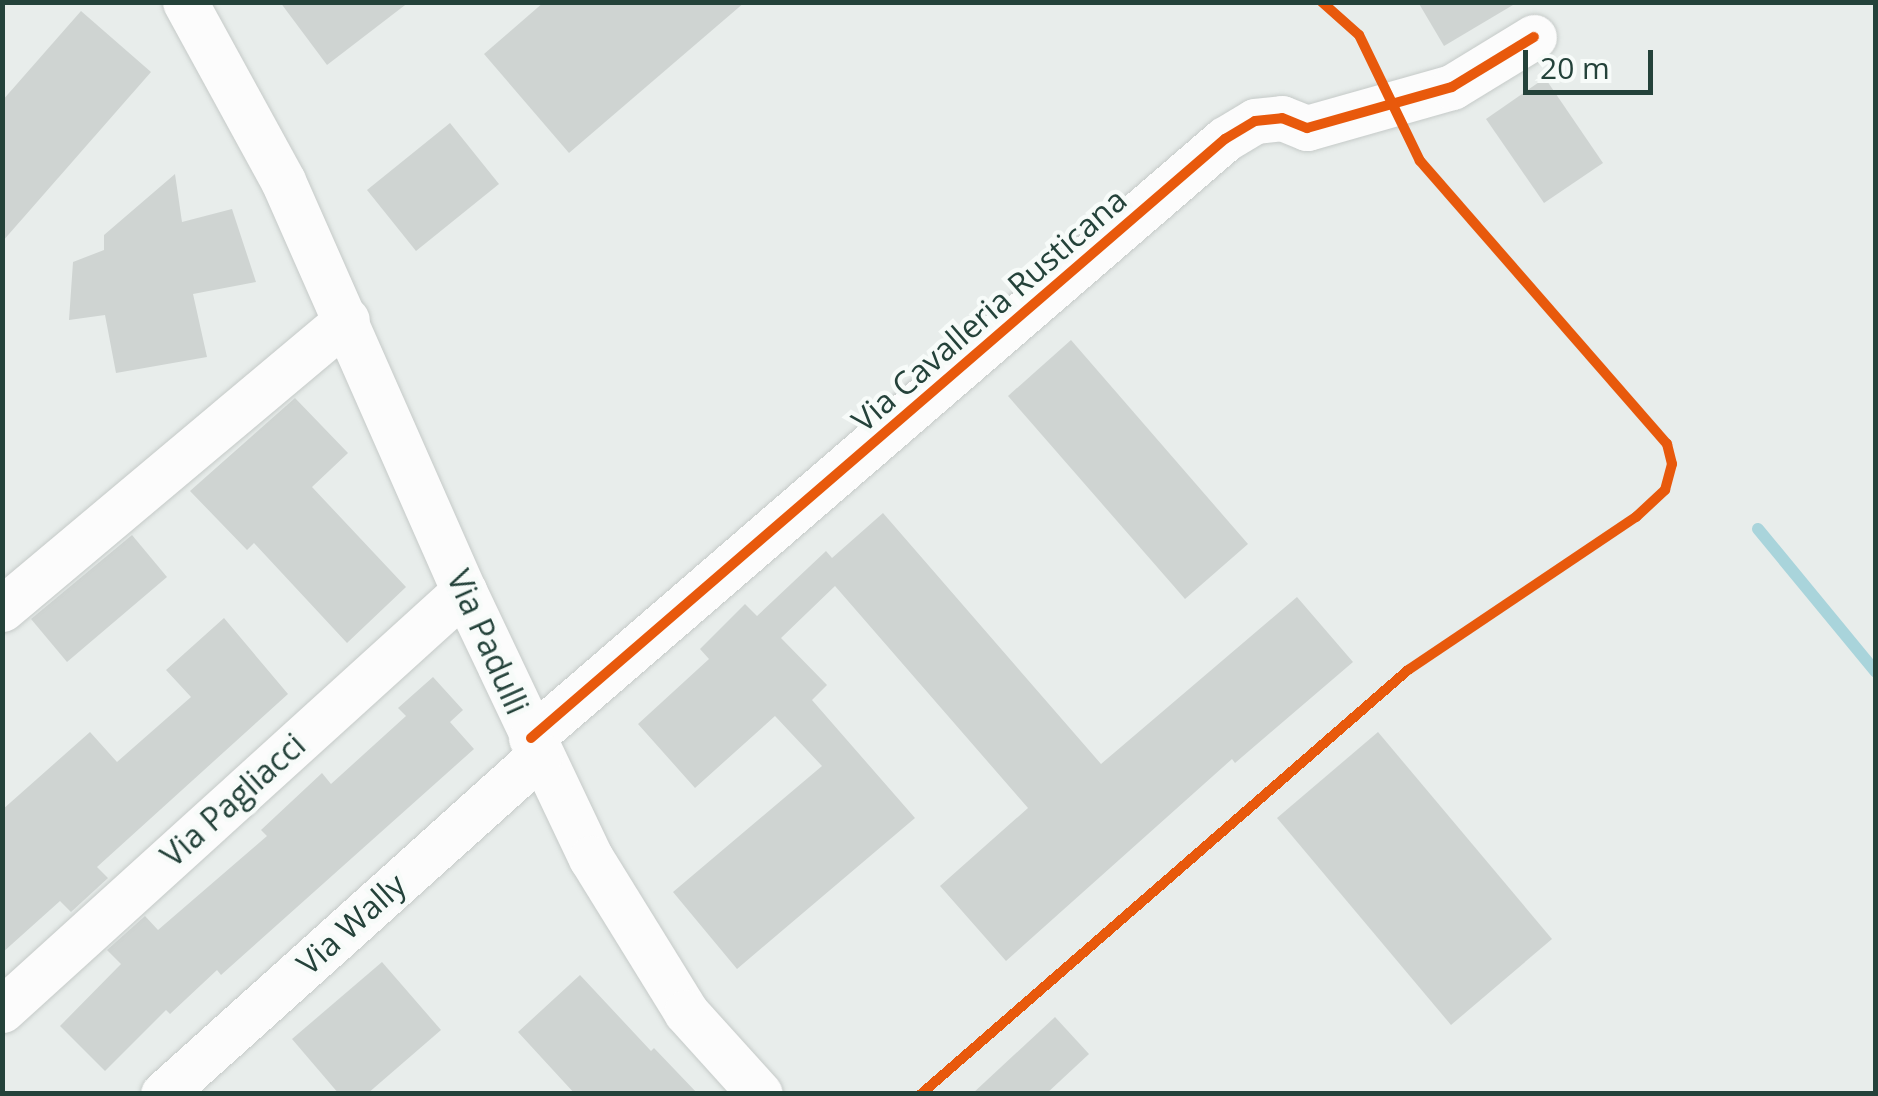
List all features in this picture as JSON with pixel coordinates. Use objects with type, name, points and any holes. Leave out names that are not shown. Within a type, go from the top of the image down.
[{"type":"street","name":"Via Padulli","points":[[185,2],[284,181],[464,591],[591,858],[686,1012],[760,1094]]},
{"type":"street","name":"Via Cavalleria Rusticana","points":[[536,747],[1224,138],[1255,121],[1282,118],[1307,128],[1452,87],[1534,37]]},
{"type":"street","points":[[2,609],[347,320]]},
{"type":"street","name":"Via Pagliacci","points":[[2,1010],[464,591]]},
{"type":"street","name":"Via Wally","points":[[163,1094],[536,747]]},
{"type":"building","points":[[280,2],[409,2],[327,65]]},
{"type":"building","points":[[544,2],[745,2],[569,153],[484,54]]},
{"type":"building","points":[[1418,2],[1518,2],[1444,46]]},
{"type":"building","points":[[81,11],[151,72],[2,242],[2,101]]},
{"type":"building","points":[[1545,78],[1603,163],[1544,203],[1486,119]]},
{"type":"building","points":[[450,123],[499,184],[416,251],[367,190]]},
{"type":"building","points":[[175,174],[182,222],[232,209],[256,282],[193,294],[207,357],[116,373],[105,315],[69,320],[73,262],[104,250],[104,235]]},
{"type":"building","points":[[1071,340],[1248,544],[1185,599],[1008,396]]},
{"type":"building","points":[[295,398],[348,453],[312,487],[406,587],[347,643],[254,543],[247,550],[190,491]]},
{"type":"building","points":[[883,513],[1101,764],[1297,597],[1353,662],[1235,763],[1232,759],[1006,961],[940,886],[1028,808],[835,586],[781,638],[827,685],[812,700],[915,818],[737,969],[673,892],[822,766],[775,716],[695,788],[638,724],[709,659],[700,649],[745,604],[757,616],[826,551],[832,558]]},
{"type":"building","points":[[132,535],[167,577],[67,662],[31,619]]},
{"type":"building","points":[[224,618],[288,694],[97,867],[108,878],[71,912],[60,901],[2,953],[2,810],[90,732],[117,762],[191,697],[166,670]]},
{"type":"building","points":[[433,677],[463,710],[450,722],[474,749],[221,975],[217,970],[170,1014],[166,1010],[105,1071],[60,1026],[121,964],[107,950],[145,916],[158,930],[267,836],[261,830],[322,773],[331,784],[406,716],[398,708]]},
{"type":"building","points":[[1378,732],[1552,939],[1451,1025],[1277,818]]},
{"type":"building","points":[[382,962],[441,1030],[367,1094],[339,1094],[292,1039]]},
{"type":"building","points":[[580,975],[651,1051],[654,1048],[698,1094],[575,1094],[518,1032]]},
{"type":"building","points":[[1055,1017],[1089,1054],[1046,1094],[972,1094]]},
{"type":"waterway","points":[[1758,529],[1876,672]]},
{"type":"cycle path","points":[[921,1094],[1408,670],[1636,517],[1665,490],[1672,464],[1667,444],[1420,161],[1359,35],[1322,2]]},
{"type":"cycle path","points":[[531,738],[1225,139],[1255,121],[1282,118],[1307,128],[1452,87],[1534,37]]}]
